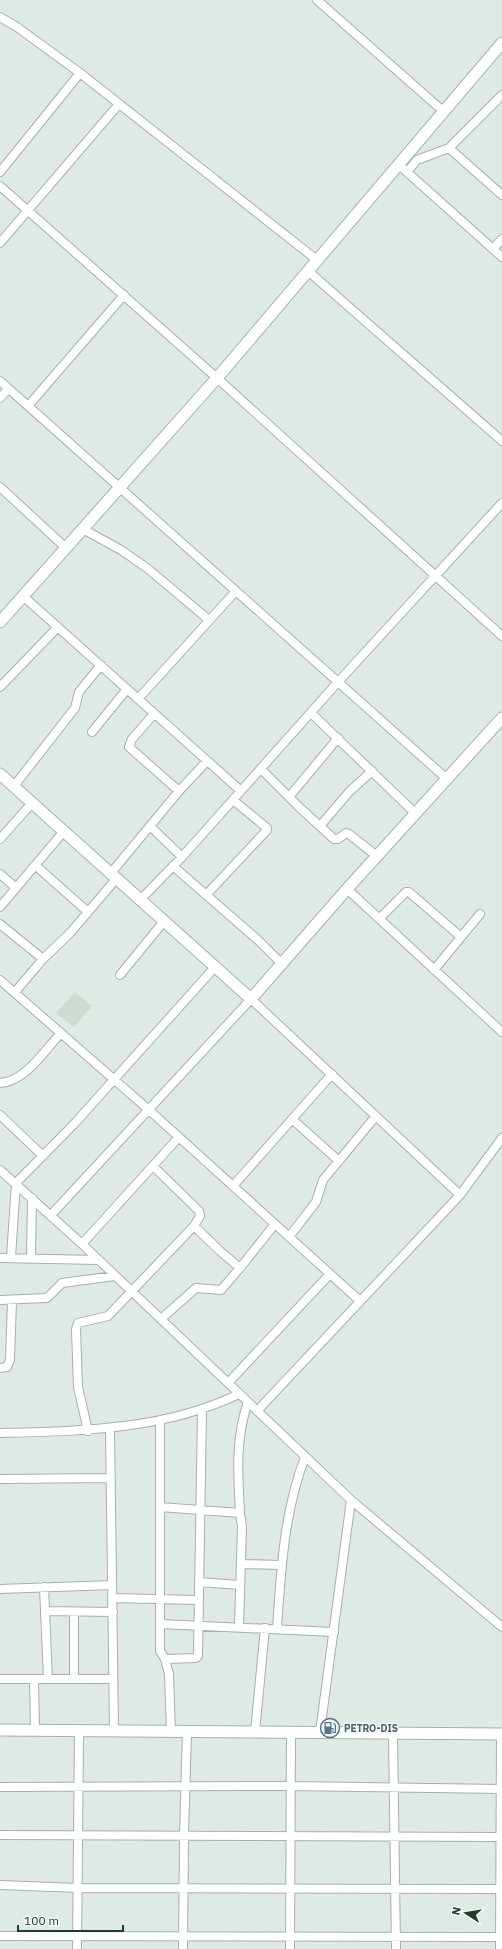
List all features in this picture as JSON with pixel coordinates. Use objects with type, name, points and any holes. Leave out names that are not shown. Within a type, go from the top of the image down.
[{"type":"street","points":[[317,0],[443,111]]},
{"type":"street","points":[[0,17],[17,27],[80,73],[317,260]]},
{"type":"street","points":[[0,622],[217,378],[502,43]]},
{"type":"street","points":[[0,172],[80,73]]},
{"type":"street","points":[[407,172],[417,160],[449,148],[502,95]]},
{"type":"street","points":[[0,243],[29,211],[119,104]]},
{"type":"street","points":[[449,148],[502,195]]},
{"type":"street","points":[[398,164],[502,257]]},
{"type":"street","points":[[0,186],[217,378],[502,636]]},
{"type":"street","points":[[493,249],[502,239]]},
{"type":"street","points":[[308,271],[502,440]]},
{"type":"street","points":[[28,406],[124,295]]},
{"type":"street","points":[[0,381],[446,779]]},
{"type":"street","points":[[0,398],[8,389]]},
{"type":"street","points":[[0,487],[66,548]]},
{"type":"street","points":[[141,899],[182,857],[338,682],[436,577],[502,503]]},
{"type":"street","points":[[83,529],[122,550],[147,568],[209,620]]},
{"type":"street","points":[[138,699],[236,591]]},
{"type":"street","points":[[23,596],[241,791]]},
{"type":"street","points":[[0,687],[58,627]]},
{"type":"street","points":[[14,786],[75,708],[79,692],[101,665]]},
{"type":"street","points":[[92,732],[127,690]]},
{"type":"street","points":[[311,713],[415,813]]},
{"type":"street","points":[[154,714],[132,740],[129,747],[179,791]]},
{"type":"street","points":[[51,1215],[251,999],[347,889],[378,857],[415,813],[502,718]]},
{"type":"street","points":[[289,797],[338,738]]},
{"type":"street","points":[[15,992],[43,959],[70,933],[88,912],[150,826],[179,791],[207,761]]},
{"type":"street","points":[[261,769],[334,839],[338,839],[346,833],[349,834],[378,857]]},
{"type":"street","points":[[320,826],[349,792],[372,771]]},
{"type":"street","points":[[0,774],[216,966],[460,1195]]},
{"type":"street","points":[[206,895],[267,830],[233,800]]},
{"type":"street","points":[[0,838],[32,803]]},
{"type":"street","points":[[150,826],[182,857]]},
{"type":"street","points":[[0,907],[15,887],[64,831]]},
{"type":"street","points":[[35,865],[88,912]]},
{"type":"street","points":[[173,866],[282,964]]},
{"type":"street","points":[[0,874],[15,887]]},
{"type":"street","points":[[347,889],[502,1032]]},
{"type":"street","points":[[379,919],[406,892],[409,892],[461,937]]},
{"type":"street","points":[[434,970],[480,914]]},
{"type":"street","points":[[120,975],[165,920]]},
{"type":"street","points":[[0,924],[43,959]]},
{"type":"street","points":[[11,1257],[16,1183],[115,1080],[216,966]]},
{"type":"street","points":[[0,980],[149,1110],[360,1301]]},
{"type":"street","points":[[0,1083],[8,1083],[20,1077],[61,1033]]},
{"type":"street","points":[[233,1186],[293,1120],[332,1074]]},
{"type":"street","points":[[0,1115],[43,1156]]},
{"type":"street","points":[[289,1237],[316,1202],[323,1180],[376,1116]]},
{"type":"street","points":[[293,1120],[339,1161]]},
{"type":"street","points":[[82,1244],[179,1137]]},
{"type":"street","points":[[257,1411],[460,1195],[502,1138]]},
{"type":"street","points":[[88,1431],[78,1386],[77,1326],[80,1321],[100,1319],[108,1316],[194,1226],[200,1216],[199,1211],[153,1166]]},
{"type":"street","points":[[0,1170],[51,1215],[132,1291],[351,1500],[502,1627]]},
{"type":"street","points":[[31,1258],[32,1198]]},
{"type":"street","points":[[161,1319],[196,1288],[221,1290],[275,1224]]},
{"type":"street","points":[[194,1226],[240,1268]]},
{"type":"street","points":[[0,1258],[11,1257],[99,1260]]},
{"type":"street","points":[[228,1382],[330,1274]]},
{"type":"street","points":[[0,1300],[46,1298],[62,1283],[115,1276]]},
{"type":"street","points":[[0,1368],[7,1367],[10,1360],[12,1300]]},
{"type":"street","points":[[0,1433],[88,1431],[160,1421],[202,1410],[239,1394]]},
{"type":"street","points":[[239,1626],[242,1527],[237,1454],[239,1432],[248,1402]]},
{"type":"street","points":[[165,1659],[196,1658],[198,1656],[199,1510],[202,1410]]},
{"type":"street","points":[[160,1421],[160,1651],[165,1659],[169,1674],[171,1732]]},
{"type":"street","points":[[110,1429],[114,1731]]},
{"type":"street","points":[[277,1628],[281,1565],[290,1503],[305,1457]]},
{"type":"street","points":[[0,1479],[110,1478]]},
{"type":"street","points":[[320,1732],[351,1500]]},
{"type":"street","points":[[160,1507],[240,1513]]},
{"type":"street","points":[[241,1564],[281,1565]]},
{"type":"street","points":[[199,1582],[240,1585]]},
{"type":"street","points":[[0,1589],[112,1585]]},
{"type":"street","points":[[44,1587],[48,1679]]},
{"type":"street","points":[[112,1598],[198,1600]]},
{"type":"street","points":[[46,1611],[112,1612]]},
{"type":"street","points":[[74,1612],[74,1679]]},
{"type":"street","points":[[160,1624],[239,1626],[334,1632]]},
{"type":"street","points":[[255,1732],[265,1628]]},
{"type":"street","points":[[0,1679],[114,1678]]},
{"type":"street","points":[[34,1679],[35,1730]]},
{"type":"street","points":[[0,1730],[502,1734],[500,1949]]},
{"type":"street","points":[[77,1949],[79,1731]]},
{"type":"street","points":[[183,1949],[187,1732]]},
{"type":"street","points":[[290,1949],[289,1888],[291,1732]]},
{"type":"street","points":[[393,1733],[396,1949]]},
{"type":"street","points":[[0,1787],[290,1786],[501,1789]]},
{"type":"street","points":[[0,1834],[501,1837]]},
{"type":"street","points":[[0,1885],[78,1888],[184,1887],[501,1889]]},
{"type":"street","points":[[0,1936],[501,1937]]},
{"type":"shaded area","points":[[75,992],[92,1006],[74,1027],[56,1013]]},
{"type":"place","name":"PETRO-DIS","points":[[330,1728]]}]
